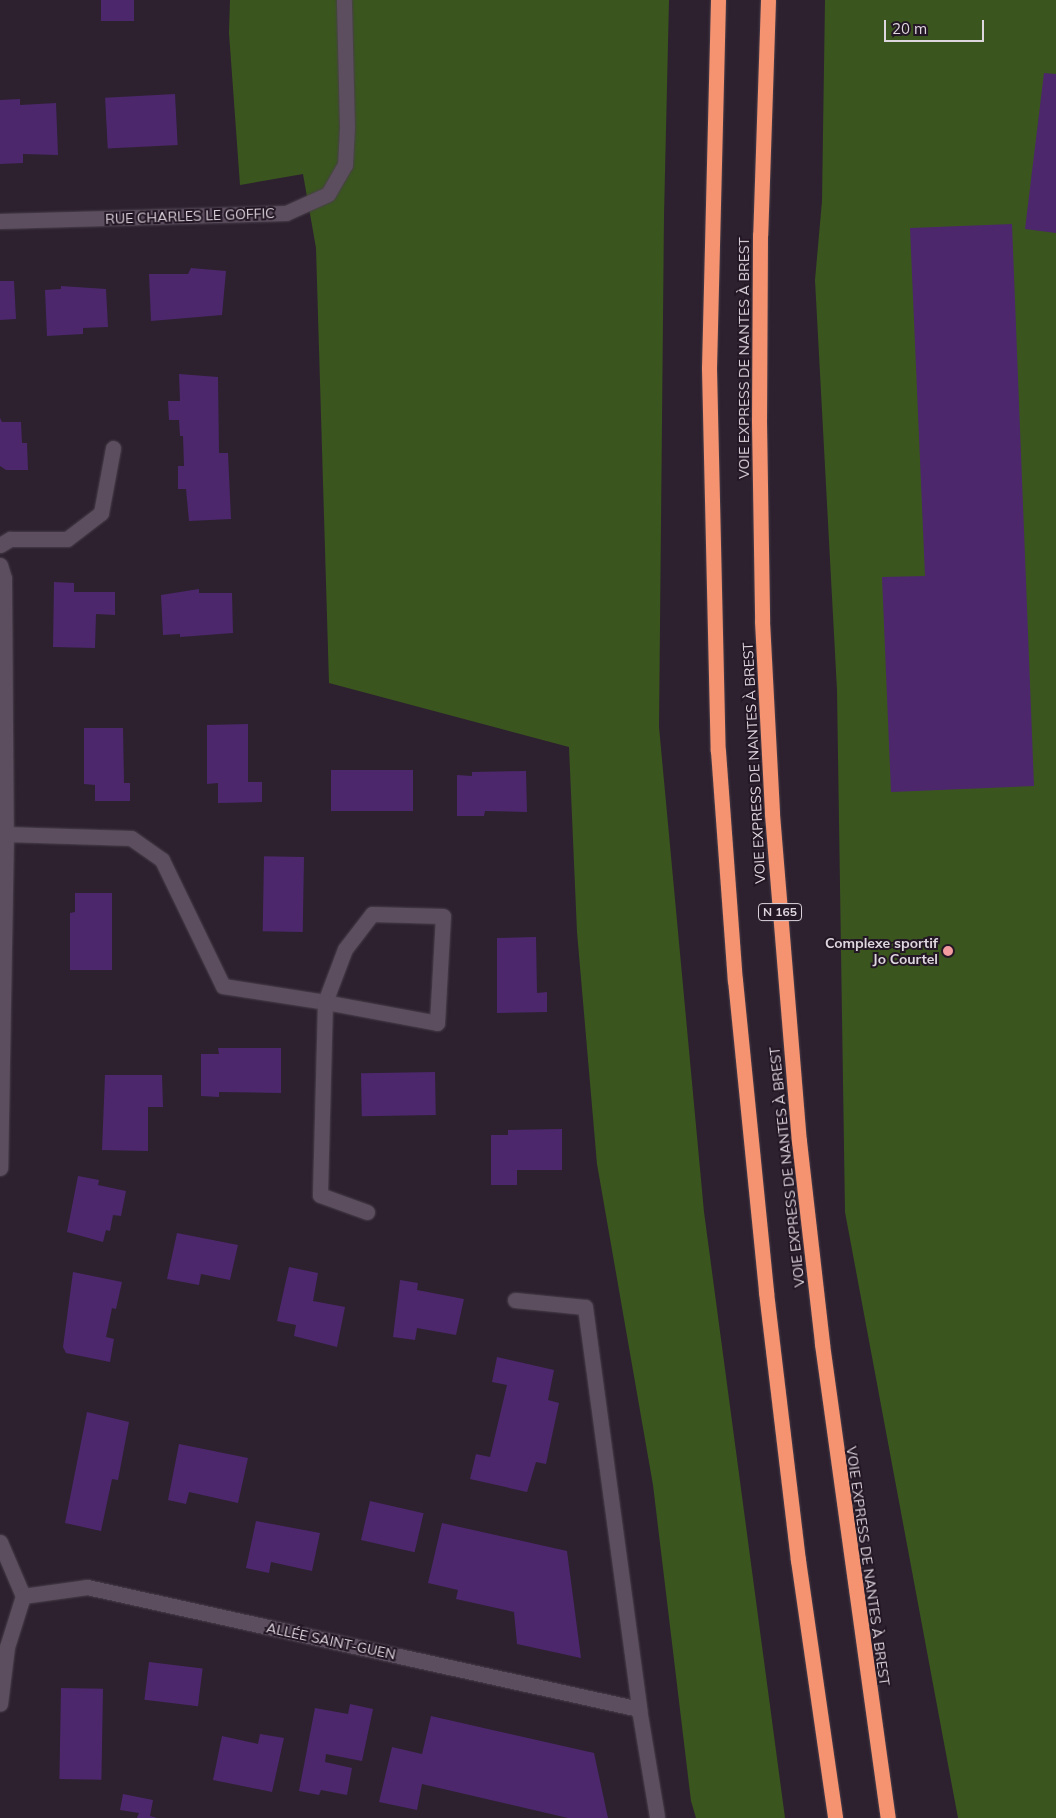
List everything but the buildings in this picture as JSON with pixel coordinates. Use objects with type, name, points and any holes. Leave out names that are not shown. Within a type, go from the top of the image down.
[{"type":"highway","points":[[718,0],[709,368],[719,769],[738,1009],[765,1282],[798,1560],[835,1818]]},
{"type":"highway","name":"VOIE EXPRESS DE NANTES À BREST","points":[[768,0],[760,235],[759,421],[762,621],[772,814],[800,1141],[822,1344],[888,1818]]},
{"type":"street","name":"RUE CHARLES LE GOFFIC","points":[[0,221],[286,213],[328,194],[345,165],[347,127],[344,0]]},
{"type":"street","points":[[0,545],[10,539],[67,539],[101,513],[113,448]]},
{"type":"street","points":[[0,565],[4,578],[6,834],[2,945],[0,1168]]},
{"type":"street","points":[[6,834],[131,838],[162,860],[223,986],[325,1002],[437,1023],[443,916],[372,914],[345,949],[325,1002],[320,1195],[367,1212]]},
{"type":"street","points":[[515,1300],[585,1307],[639,1708],[656,1816]]},
{"type":"street","points":[[0,1542],[23,1596],[7,1648],[0,1704]]},
{"type":"street","name":"ALLÉE SAINT-GUEN","points":[[23,1596],[87,1586],[639,1708]]},
{"type":"green space","points":[[230,0],[669,0],[664,215],[659,727],[704,1212],[785,1818],[696,1818],[691,1801],[653,1485],[597,1164],[577,932],[569,747],[329,683],[316,248],[303,174],[240,185],[229,33]]},
{"type":"green space","name":"Complexe sportif Jo Courtel","points":[[825,0],[1056,0],[1056,1818],[958,1818],[845,1212],[837,690],[815,280],[822,201]]},
{"type":"place","name":"Complexe sportif Jo Courtel","points":[[948,951]]}]
